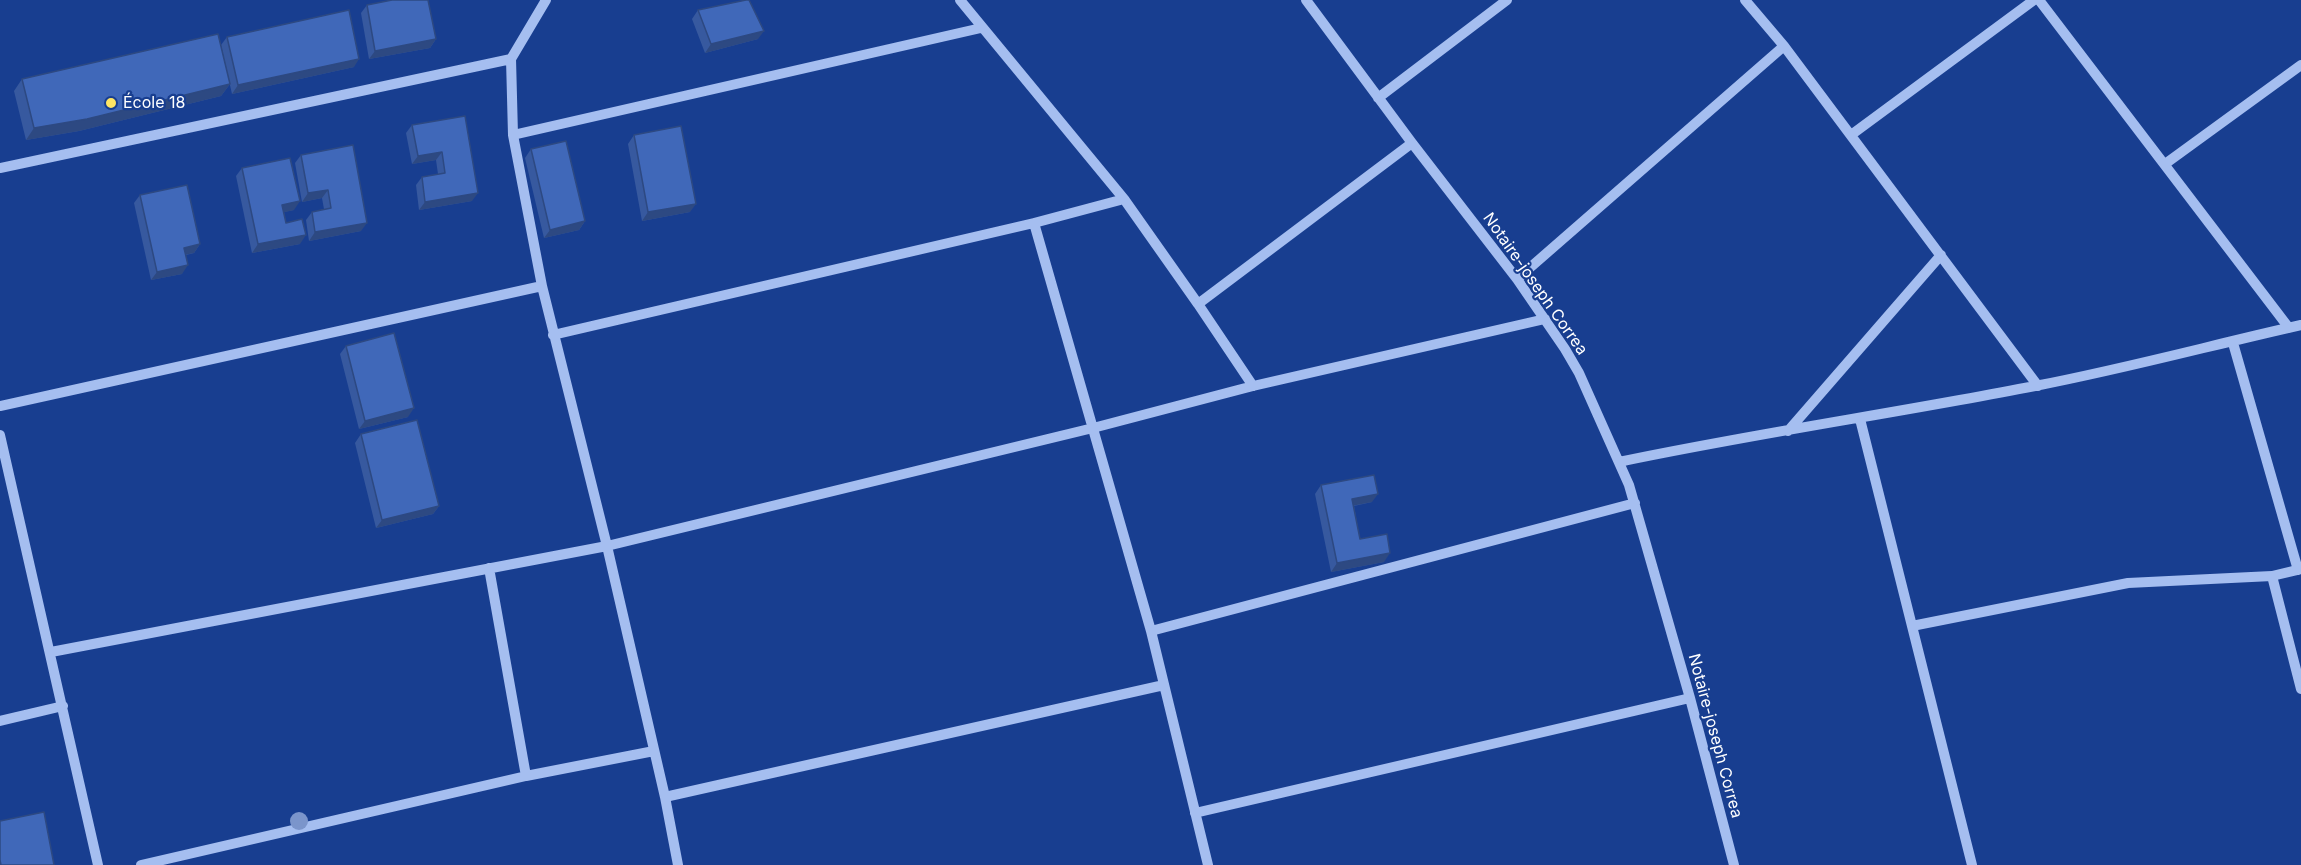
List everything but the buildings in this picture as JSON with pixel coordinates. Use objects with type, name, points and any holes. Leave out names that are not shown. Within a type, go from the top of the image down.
[{"type":"street","points":[[546,0],[511,59],[513,135],[553,335],[607,546],[665,797],[678,865]]},
{"type":"street","points":[[960,0],[1124,199],[1252,386]]},
{"type":"street","name":"Notaire-joseph Correa","points":[[1306,0],[1517,279],[1579,373],[1635,503],[1734,865]]},
{"type":"street","points":[[1378,98],[1507,0]]},
{"type":"street","points":[[1745,0],[1784,46],[2038,386]]},
{"type":"street","points":[[1851,135],[2034,0]]},
{"type":"street","points":[[2039,0],[2289,328]]},
{"type":"street","points":[[513,135],[981,28]]},
{"type":"street","points":[[1517,279],[1784,46]]},
{"type":"street","points":[[0,168],[511,59]]},
{"type":"street","points":[[2165,164],[2301,65]]},
{"type":"street","points":[[1198,304],[1412,143]]},
{"type":"street","points":[[553,335],[1124,199]]},
{"type":"street","points":[[1034,222],[1151,631],[1208,865]]},
{"type":"street","points":[[1788,431],[1941,255]]},
{"type":"street","points":[[0,406],[542,286]]},
{"type":"street","points":[[51,652],[607,546],[1093,428],[1252,386],[1545,319]]},
{"type":"street","points":[[1619,462],[1696,446],[2038,386],[2233,343],[2301,325]]},
{"type":"street","points":[[1912,626],[2128,583],[2272,576],[2300,570],[2233,343]]},
{"type":"street","points":[[1860,419],[1972,865]]},
{"type":"street","points":[[0,435],[3,461],[51,652],[98,865]]},
{"type":"street","points":[[1151,631],[1635,503]]},
{"type":"street","points":[[489,568],[526,776]]},
{"type":"street","points":[[2272,576],[2301,689]]},
{"type":"street","points":[[665,797],[1164,685]]},
{"type":"street","points":[[1195,813],[1690,698]]},
{"type":"street","points":[[0,721],[63,706]]},
{"type":"street","points":[[141,865],[526,776],[654,751]]},
{"type":"place","name":"École 18","points":[[111,103]]}]
